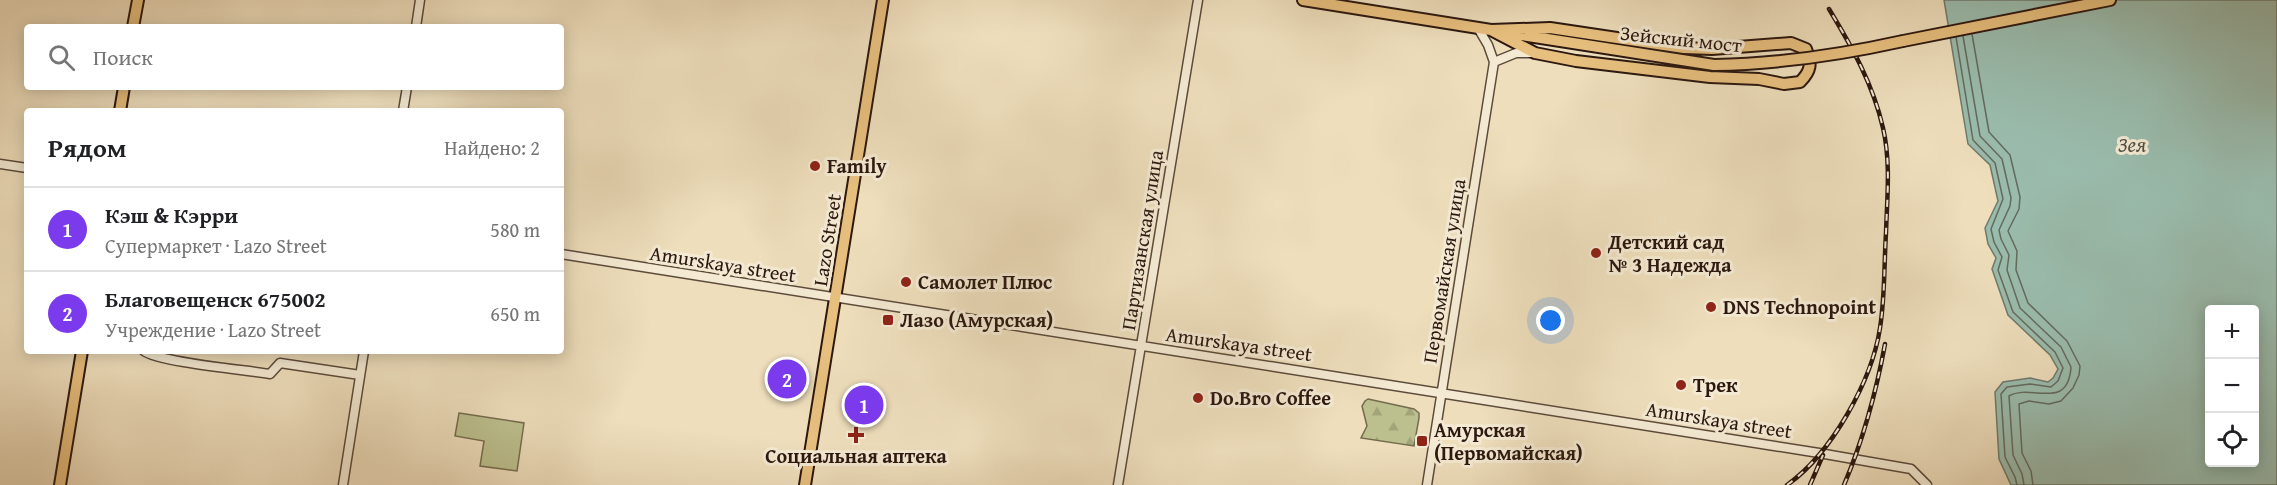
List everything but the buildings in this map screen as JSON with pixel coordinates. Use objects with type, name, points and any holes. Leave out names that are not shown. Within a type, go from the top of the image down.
[{"type":"main road","points":[[134,24],[138,0]]},
{"type":"main road","name":"Lazo Street","points":[[804,485],[883,0]]},
{"type":"main road","points":[[1303,0],[1491,30],[1550,28],[1684,48],[1712,50],[1791,43],[1806,50],[1810,60],[1809,73],[1800,82],[1784,84],[1759,79],[1639,70],[1535,53],[1491,30]]},
{"type":"main road","name":"Зейский мост","points":[[1491,30],[1713,64],[1756,64],[1795,61],[2110,0]]},
{"type":"main road","points":[[120,108],[124,90]]},
{"type":"main road","points":[[60,485],[82,354]]},
{"type":"street","points":[[416,24],[420,0]]},
{"type":"street","name":"Партизанская улица","points":[[1118,485],[1198,0]]},
{"type":"street","points":[[1478,28],[1488,45],[1494,62],[1516,53],[1535,53]]},
{"type":"street","name":"Первомайская улица","points":[[1427,485],[1494,62]]},
{"type":"street","points":[[404,108],[406,90]]},
{"type":"street","points":[[0,164],[24,168]]},
{"type":"street","name":"Amurskaya street","points":[[564,254],[1141,347],[1443,392],[1911,469],[1927,485]]},
{"type":"street","points":[[148,354],[270,374],[280,363],[360,375]]},
{"type":"street","points":[[343,485],[364,354]]},
{"type":"green space","points":[[1368,399],[1414,409],[1419,413],[1414,446],[1361,438],[1367,426],[1362,406]]},
{"type":"green space","points":[[459,413],[524,423],[517,471],[480,466],[484,441],[455,436]]},
{"type":"water","name":"Зея","points":[[1944,0],[2277,0],[2277,485],[2011,485],[1999,459],[1995,392],[2003,382],[2030,378],[2048,382],[2058,369],[2050,355],[2008,315],[1992,269],[1996,258],[1988,244],[1985,228],[1998,201],[1990,165],[1968,144]]},
{"type":"railway","points":[[1787,485],[1803,472],[1834,436],[1859,393],[1876,349],[1883,304],[1888,180],[1883,128],[1868,81],[1829,9]]},
{"type":"railway","points":[[1844,485],[1868,416],[1885,344]]},
{"type":"railway","points":[[1810,485],[1823,455]]},
{"type":"place","name":"Family","points":[[815,166]]},
{"type":"place","name":"Детский сад № 3 Надежда","points":[[1596,253]]},
{"type":"place","name":"Самолет Плюс","points":[[906,282]]},
{"type":"place","name":"DNS Technopoint","points":[[1711,307]]},
{"type":"place","name":"Лазо (Амурская)","points":[[888,320]]},
{"type":"place","name":"Благовещенск 675002","points":[[787,379]]},
{"type":"place","name":"Трек","points":[[1681,385]]},
{"type":"place","name":"Do.Bro Coffee","points":[[1198,398]]},
{"type":"place","name":"Кэш & Кэрри","points":[[864,405]]},
{"type":"place","name":"Социальная аптека","points":[[856,435]]},
{"type":"place","name":"Амурская (Первомайская)","points":[[1422,441]]}]
